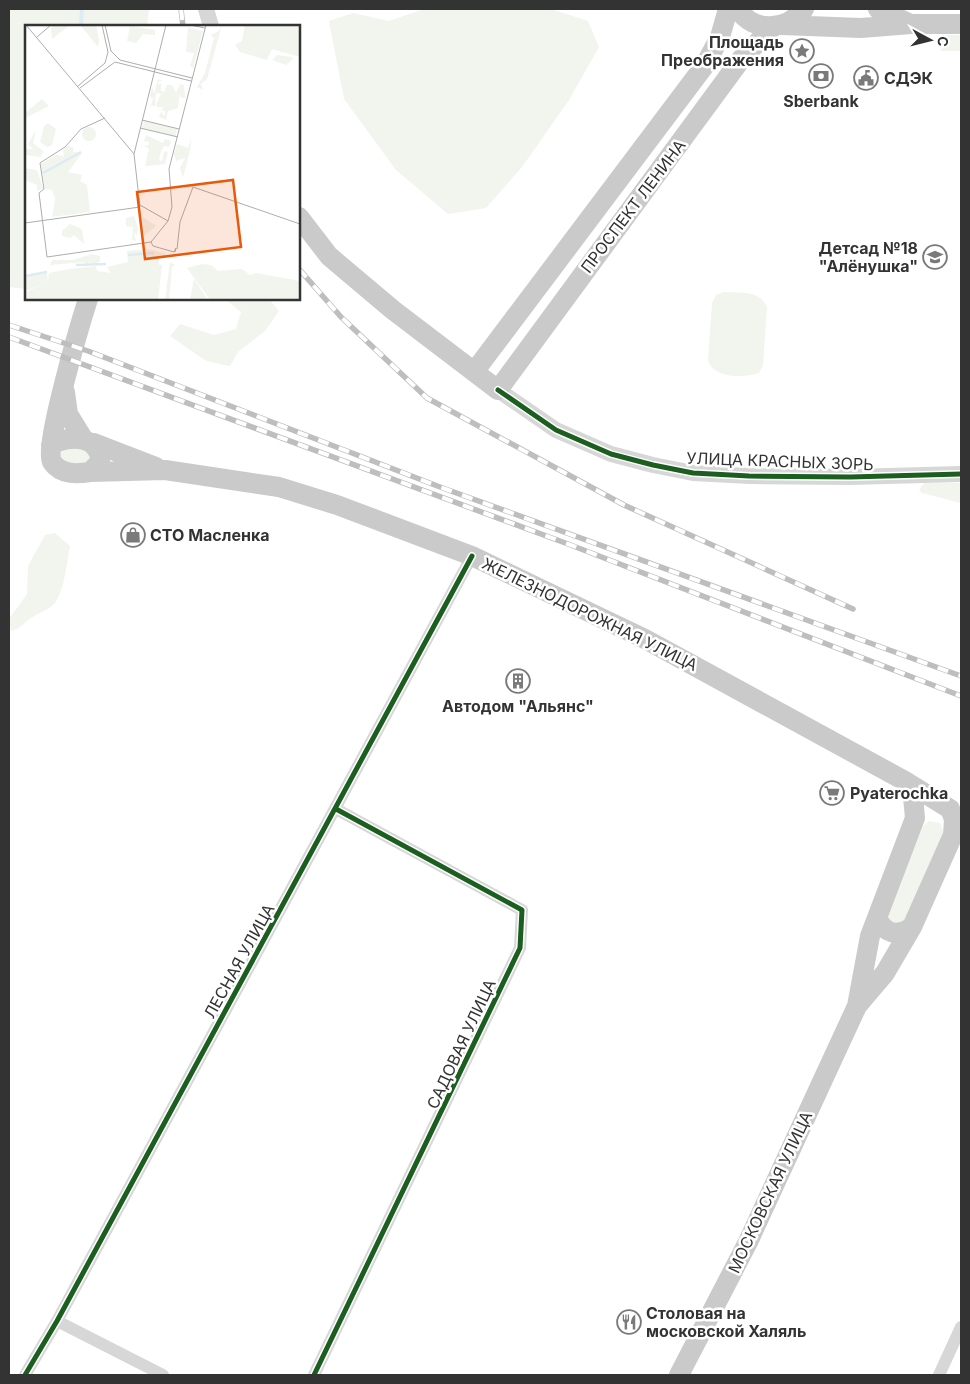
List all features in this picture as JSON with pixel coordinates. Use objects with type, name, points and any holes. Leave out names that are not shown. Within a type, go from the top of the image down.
[{"type":"main road","name":"ПРОСПЕКТ ЛЕНИНА","points":[[474,372],[705,64],[720,37],[728,9]]},
{"type":"main road","points":[[738,9],[754,23],[777,26],[861,28],[910,24],[961,24]]},
{"type":"main road","name":"ПРОСПЕКТ ЛЕНИНА","points":[[498,390],[742,58],[777,26],[799,16],[804,9]]},
{"type":"main road","points":[[878,9],[910,24]]},
{"type":"main road","points":[[300,218],[329,256],[498,390]]},
{"type":"main road","points":[[88,300],[65,387],[54,420],[50,461],[63,471],[165,470]]},
{"type":"main road","points":[[65,387],[68,414],[89,442],[101,453],[100,462],[90,472]]},
{"type":"main road","points":[[51,445],[64,440],[89,442],[165,470]]},
{"type":"main road","name":"ЖЕЛЕЗНОДОРОЖНАЯ УЛИЦА","points":[[165,470],[279,487],[337,505],[472,556],[645,638],[953,809]]},
{"type":"main road","name":"МОСКОВСКАЯ УЛИЦА","points":[[857,1006],[865,956],[877,918],[915,818],[913,797],[905,781]]},
{"type":"main road","points":[[915,818],[932,804],[953,809]]},
{"type":"main road","name":"МОСКОВСКАЯ УЛИЦА","points":[[679,1375],[748,1242],[857,1006],[885,973],[912,927],[957,833],[953,809]]},
{"type":"main road","points":[[877,918],[882,928],[892,933],[903,933],[912,927]]},
{"type":"street","points":[[206,9],[211,25]]},
{"type":"street","name":"УЛИЦА КРАСНЫХ ЗОРЬ","points":[[498,390],[556,430],[611,454],[653,466],[692,473],[749,476],[850,477],[961,474]]},
{"type":"street","name":"ЛЕСНАЯ УЛИЦА","points":[[25,1375],[57,1321],[472,556]]},
{"type":"street","name":"САДОВАЯ УЛИЦА","points":[[314,1375],[520,948],[522,910],[336,809]]},
{"type":"street","points":[[57,1321],[162,1375]]},
{"type":"street","points":[[939,1375],[961,1327]]},
{"type":"shaded area","points":[[9,9],[149,9],[147,25],[25,25],[25,289],[9,287]]},
{"type":"shaded area","points":[[424,9],[551,9],[588,21],[599,47],[569,100],[522,167],[486,208],[448,214],[396,170],[344,99],[329,21],[353,13],[389,21]]},
{"type":"shaded area","points":[[961,35],[961,51],[941,51],[943,36]]},
{"type":"shaded area","points":[[724,292],[754,295],[764,302],[767,307],[763,365],[759,373],[745,376],[730,376],[717,371],[708,361],[712,303],[716,295]]},
{"type":"shaded area","points":[[226,300],[270,300],[279,311],[265,331],[238,352],[230,366],[206,361],[170,336],[180,324],[214,335],[236,329],[241,312]]},
{"type":"shaded area","points":[[64,447],[81,447],[97,459],[72,468],[60,460],[61,451]]},
{"type":"shaded area","points":[[924,483],[961,483],[961,503],[922,493],[919,490]]},
{"type":"shaded area","points":[[55,533],[70,546],[63,585],[57,599],[49,608],[31,618],[19,628],[11,631],[9,619],[27,594],[28,566],[45,535]]},
{"type":"shaded area","points":[[929,821],[940,823],[944,834],[904,923],[896,927],[887,916],[923,826]]},
{"type":"waterway","points":[[81,25],[82,9]]},
{"type":"railway","points":[[181,9],[183,25]]},
{"type":"railway","points":[[300,270],[341,317],[427,398],[624,505],[853,609]]},
{"type":"railway","points":[[9,325],[88,351],[440,487],[961,676]]},
{"type":"railway","points":[[9,337],[568,544],[961,696]]},
{"type":"cycle path","points":[[498,390],[556,430],[611,454],[693,473],[749,476],[850,477],[961,474]]},
{"type":"cycle path","points":[[25,1375],[57,1321],[472,556]]},
{"type":"cycle path","points":[[314,1375],[520,948],[522,910],[336,809]]},
{"type":"place","name":"Площадь Преображения","points":[[802,51]]},
{"type":"place","name":"Sberbank","points":[[821,76]]},
{"type":"place","name":"СДЭК","points":[[866,78]]},
{"type":"place","name":"Детсад №18 \"Алёнушка\"","points":[[935,257]]},
{"type":"place","name":"СТО Масленка","points":[[133,535]]},
{"type":"place","name":"Автодом \"Альянс\"","points":[[518,681]]},
{"type":"place","name":"Pyaterochka","points":[[832,793]]},
{"type":"place","name":"Столовая на московской Халяль","points":[[629,1322]]}]
